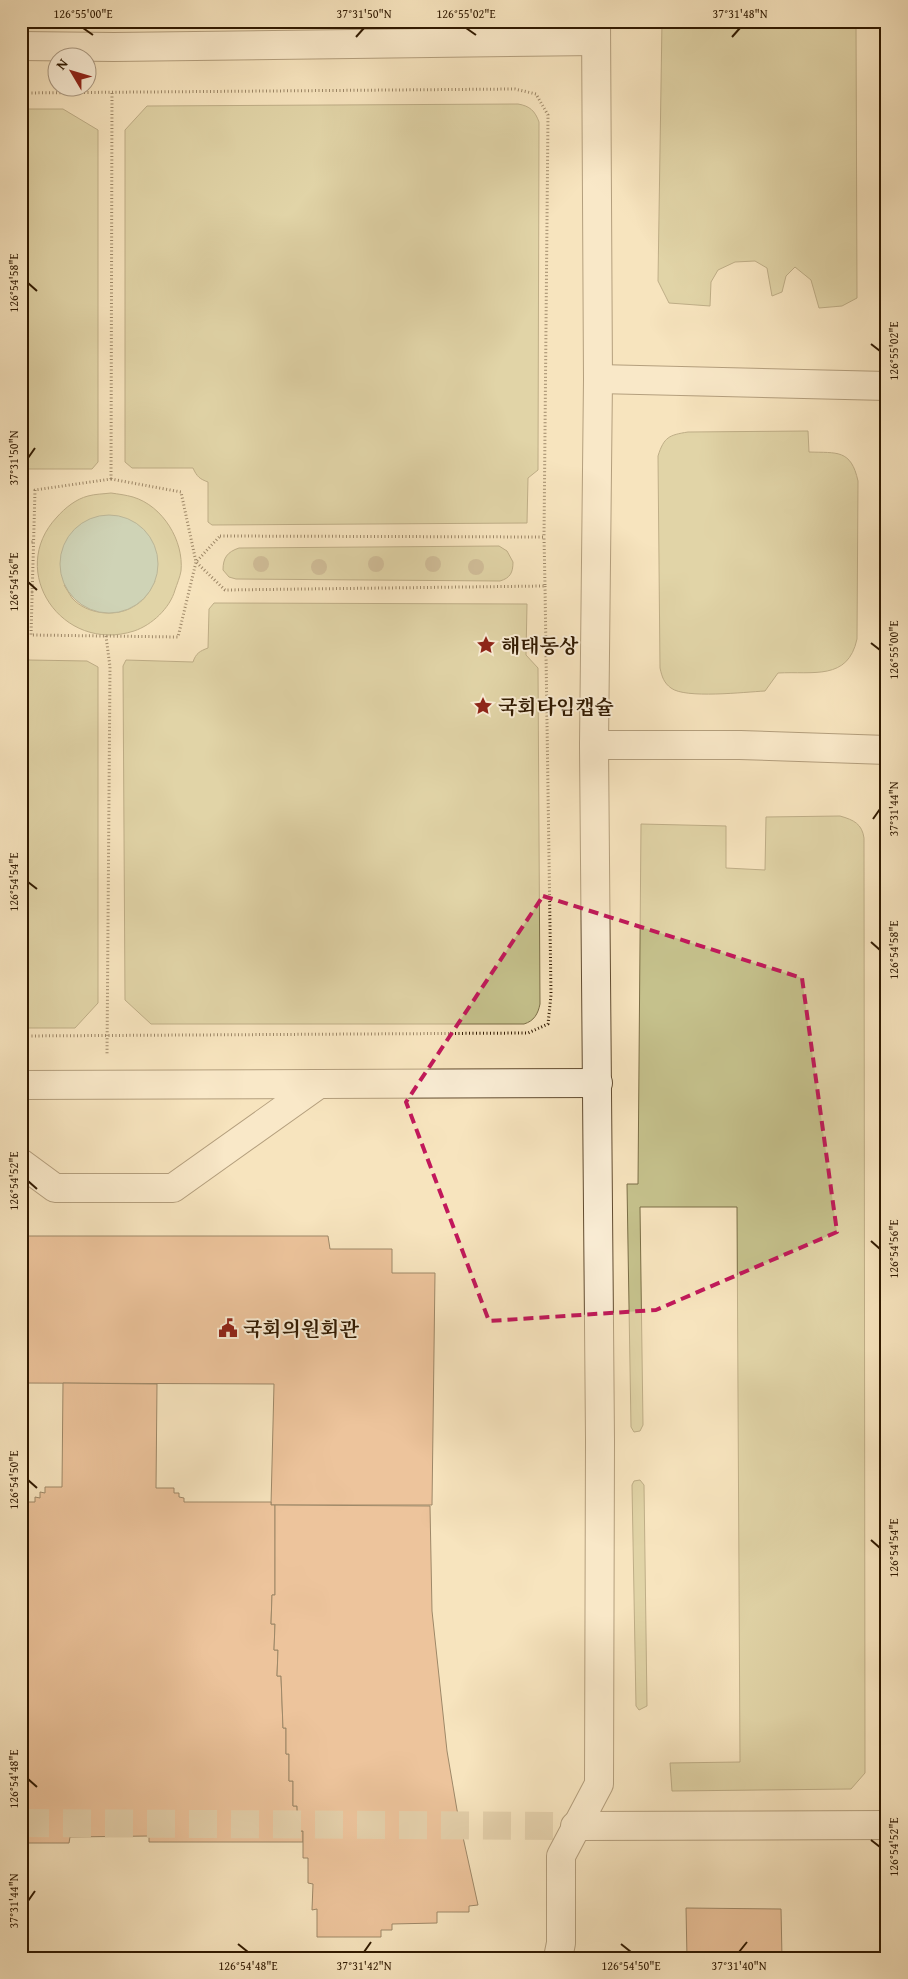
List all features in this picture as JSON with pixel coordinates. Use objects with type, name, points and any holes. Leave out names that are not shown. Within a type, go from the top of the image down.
[{"type":"lane","points":[[21,46],[114,47],[596,31],[598,380],[594,745],[598,1083],[600,1784],[575,1826],[561,1856],[561,1943],[558,1958]]},
{"type":"lane","points":[[598,380],[886,386]]},
{"type":"lane","points":[[594,745],[740,745],[887,750]]},
{"type":"lane","points":[[21,1085],[598,1083]]},
{"type":"lane","points":[[21,1163],[55,1188],[173,1188],[319,1084]]},
{"type":"lane","points":[[575,1826],[887,1825]]},
{"type":"path","points":[[886,21],[887,426]]},
{"type":"path","points":[[21,93],[515,89],[536,94],[548,115],[544,537],[551,995],[548,1024],[528,1033],[21,1036]]},
{"type":"path","points":[[111,479],[112,91]]},
{"type":"path","points":[[111,479],[181,492],[196,562],[178,637],[31,635],[33,542],[34,490],[111,479]]},
{"type":"path","points":[[196,562],[220,536],[544,537]]},
{"type":"path","points":[[21,542],[33,542]]},
{"type":"path","points":[[196,562],[225,590],[545,586]]},
{"type":"path","points":[[21,592],[33,592]]},
{"type":"path","points":[[106,636],[110,666],[107,1085]]},
{"type":"path","points":[[886,1958],[887,1950]]},
{"type":"highlighted area","points":[[543,896],[802,978],[837,1232],[656,1310],[489,1321],[406,1102]]},
{"type":"shaded area","points":[[662,21],[856,21],[857,298],[842,306],[819,308],[811,280],[795,267],[786,276],[782,292],[772,296],[767,268],[755,261],[735,262],[718,270],[711,282],[710,306],[669,303],[658,281]]},
{"type":"shaded area","points":[[518,104],[532,110],[539,122],[538,470],[528,478],[527,523],[212,525],[208,522],[208,482],[199,477],[193,468],[132,468],[125,462],[125,130],[147,106]]},
{"type":"shaded area","points":[[21,109],[63,109],[98,130],[98,462],[92,469],[27,469],[21,479]]},
{"type":"shaded area","points":[[808,431],[809,452],[835,453],[847,458],[855,471],[858,481],[857,639],[852,652],[846,662],[837,668],[827,671],[778,673],[765,691],[702,694],[678,691],[671,688],[664,680],[660,668],[658,456],[665,441],[676,434],[688,432]]},
{"type":"shaded area","points":[[111,493],[133,497],[154,508],[162,516],[175,537],[179,548],[181,573],[173,597],[154,620],[134,631],[108,635],[84,630],[65,619],[49,603],[40,583],[37,561],[43,538],[64,510],[84,497]],"holes":[[[155,581],[139,603],[121,612],[112,613],[94,611],[78,604],[64,585]]]},
{"type":"shaded area","points":[[109,515],[128,519],[144,529],[154,545],[158,564],[154,583],[144,599],[128,609],[109,613],[90,609],[74,599],[64,583],[60,564],[64,545],[74,529],[90,519]]},
{"type":"shaded area","points":[[499,546],[507,551],[513,562],[510,574],[500,581],[236,579],[229,577],[223,570],[227,556],[231,551],[239,548]]},
{"type":"shaded area","points":[[214,603],[527,604],[526,655],[538,668],[540,1004],[537,1014],[533,1019],[524,1024],[151,1024],[125,1000],[123,666],[126,660],[193,662],[195,656],[208,648],[209,609]]},
{"type":"shaded area","points":[[21,650],[27,655],[29,660],[87,661],[98,667],[98,1003],[75,1028],[21,1028]]},
{"type":"shaded area","points":[[840,816],[856,823],[861,829],[864,838],[865,1773],[851,1789],[672,1791],[670,1763],[740,1762],[737,1207],[640,1207],[643,1425],[640,1431],[634,1432],[631,1427],[627,1184],[638,1184],[641,824],[726,826],[726,868],[765,870],[766,817]]},
{"type":"shaded area","points":[[640,1480],[644,1485],[647,1706],[639,1710],[636,1706],[632,1485],[634,1481]]},
{"type":"building","name":"국회의원회관","points":[[21,1236],[328,1236],[330,1249],[392,1249],[392,1273],[435,1273],[432,1505],[271,1505],[274,1384],[21,1383]]},
{"type":"building","points":[[63,1383],[157,1384],[156,1488],[174,1488],[174,1493],[179,1493],[179,1497],[184,1498],[184,1502],[271,1502],[271,1505],[275,1505],[275,1595],[272,1595],[271,1624],[275,1624],[274,1650],[278,1650],[277,1676],[281,1676],[283,1728],[286,1728],[286,1754],[289,1754],[289,1781],[293,1781],[293,1806],[297,1806],[298,1831],[303,1831],[303,1842],[149,1842],[149,1836],[70,1837],[69,1843],[21,1843],[21,1502],[35,1502],[35,1497],[40,1498],[40,1492],[45,1493],[45,1487],[62,1487]]},
{"type":"building","points":[[275,1505],[430,1506],[432,1611],[447,1751],[457,1810],[478,1905],[469,1906],[469,1912],[437,1912],[437,1923],[392,1924],[392,1930],[381,1930],[381,1937],[317,1937],[317,1909],[312,1910],[313,1884],[308,1883],[308,1858],[303,1858],[303,1831],[298,1831],[297,1806],[293,1806],[293,1781],[289,1781],[289,1754],[286,1754],[286,1728],[283,1728],[281,1676],[277,1676],[278,1650],[274,1650],[275,1624],[271,1624],[272,1595],[275,1595]]},
{"type":"building","points":[[686,1908],[781,1909],[782,1958],[687,1958]]},
{"type":"tunnel","points":[[21,1823],[575,1826]]},
{"type":"place","name":"해태동상","points":[[486,645]]},
{"type":"place","name":"국회타임캡슐","points":[[483,706]]},
{"type":"place","name":"국회의원회관","points":[[228,1328]]}]
